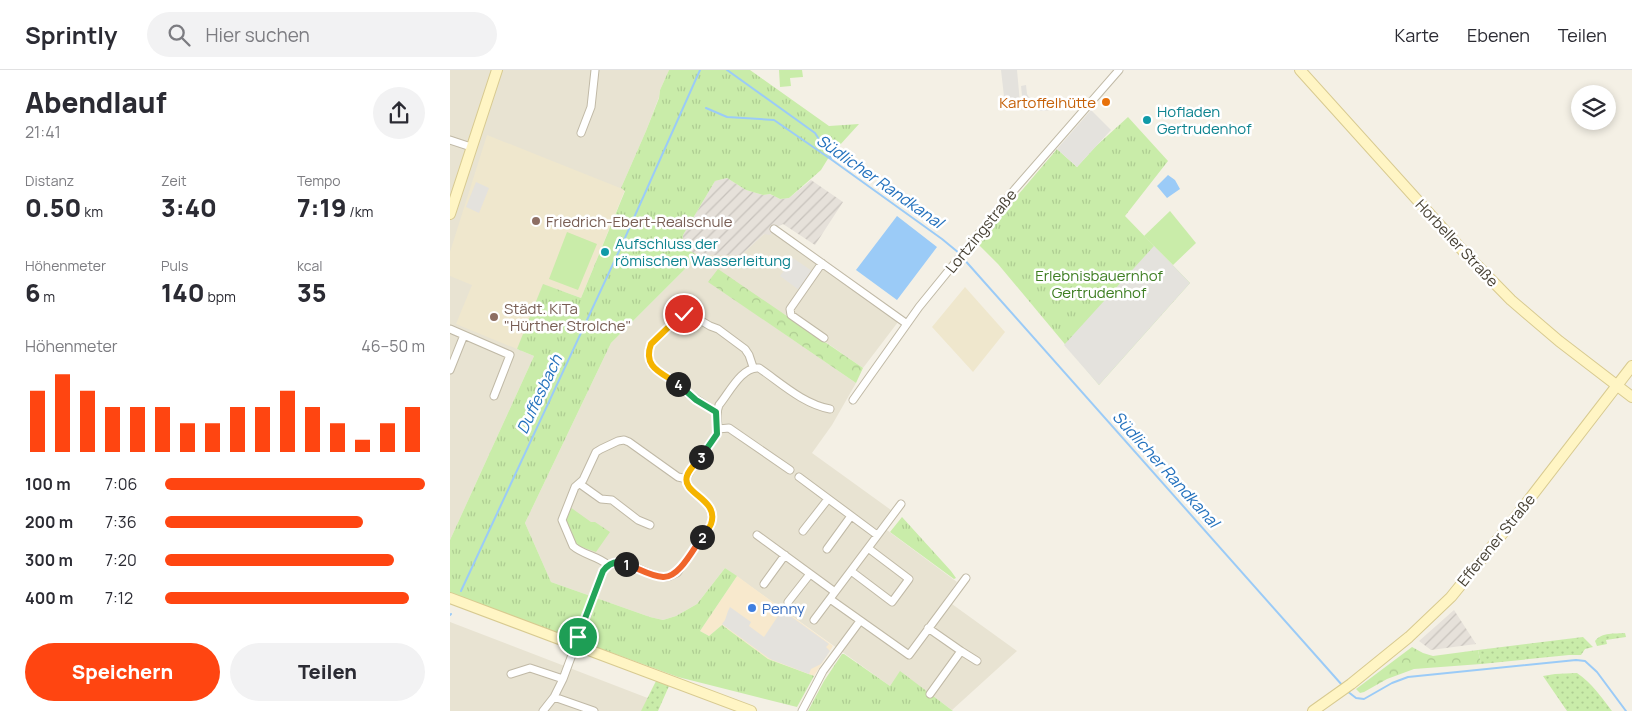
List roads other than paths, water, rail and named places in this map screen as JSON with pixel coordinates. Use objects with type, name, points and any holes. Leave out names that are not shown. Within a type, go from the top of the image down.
[{"type":"street","points":[[450,214],[497,70]]},
{"type":"street","points":[[581,133],[591,107],[595,70]]},
{"type":"street","name":"Lortzingstraße","points":[[853,400],[907,324],[956,262],[1015,189],[1119,70]]},
{"type":"street","name":"Horbeller Straße","points":[[1300,70],[1465,253],[1511,300],[1558,341],[1632,397]]},
{"type":"street","points":[[450,140],[471,147]]},
{"type":"street","points":[[774,229],[907,324]]},
{"type":"street","points":[[822,263],[790,309],[790,313],[824,338]]},
{"type":"street","points":[[716,412],[696,400],[653,367],[649,356],[651,344],[680,316],[688,313],[718,329],[745,349],[753,367]]},
{"type":"street","points":[[450,328],[510,355],[494,396]]},
{"type":"street","points":[[450,370],[464,335]]},
{"type":"street","name":"Efferener Straße","points":[[1313,711],[1351,684],[1409,637],[1451,597],[1511,523],[1632,366]]},
{"type":"street","points":[[543,711],[554,697],[563,680],[603,571],[608,565],[614,562],[622,562],[653,575],[670,576],[677,572],[710,525],[712,518],[710,510],[706,502],[688,486],[687,475],[717,434],[716,412],[719,405],[745,371],[753,367],[759,368],[803,399],[818,407],[830,409]]},
{"type":"street","points":[[718,429],[729,428],[790,470]]},
{"type":"street","points":[[608,565],[598,558],[576,549],[563,524],[563,516],[575,487],[583,480],[596,452],[610,444],[624,440],[678,477],[687,479]]},
{"type":"street","points":[[799,477],[877,535]]},
{"type":"street","points":[[580,484],[601,499],[612,500],[638,520],[650,525]]},
{"type":"street","points":[[804,532],[828,499]]},
{"type":"street","points":[[814,620],[901,504]]},
{"type":"street","points":[[827,549],[852,516]]},
{"type":"street","points":[[757,535],[835,592]]},
{"type":"street","points":[[852,571],[892,602],[909,579],[868,548]]},
{"type":"street","points":[[764,584],[785,555]]},
{"type":"street","points":[[788,602],[810,574]]},
{"type":"street","points":[[830,599],[909,655],[966,578]]},
{"type":"street","points":[[450,598],[751,711]]},
{"type":"street","points":[[802,711],[823,672],[860,621]]},
{"type":"street","points":[[928,628],[977,661]]},
{"type":"street","points":[[930,694],[961,650]]},
{"type":"street","points":[[511,674],[530,668],[563,680]]},
{"type":"street","points":[[554,697],[594,711]]},
{"type":"water","points":[[1168,175],[1175,180],[1180,189],[1167,198],[1157,186]]},
{"type":"water","points":[[897,216],[937,247],[897,300],[856,270]]},
{"type":"waterway","name":"Duffesbach","points":[[461,591],[620,249],[700,70]]},
{"type":"waterway","points":[[727,70],[815,133],[831,158]]},
{"type":"waterway","name":"Südlicher Randkanal","points":[[706,108],[727,117],[774,120],[959,253]]},
{"type":"waterway","name":"Südlicher Randkanal","points":[[962,257],[1342,685]]},
{"type":"waterway","name":"Südlicher Randkanal","points":[[1347,691],[1356,698],[1364,699],[1392,683],[1408,677],[1576,660],[1585,661],[1597,672],[1626,711]]},
{"type":"place","name":"Kartoffelhütte","points":[[1106,102]]},
{"type":"place","name":"Hofladen Gertrudenhof","points":[[1147,120]]},
{"type":"place","name":"Friedrich-Ebert-Realschule","points":[[536,221]]},
{"type":"place","name":"Aufschluss der römischen Wasserleitung","points":[[605,252]]},
{"type":"place","name":"Städt. KiTa \"Hürther Strolche\"","points":[[494,317]]},
{"type":"place","name":"Penny","points":[[752,608]]},
{"type":"park label","name":"Erlebnisbauernhof Gertrudenhof","points":[[1099,284]]}]
